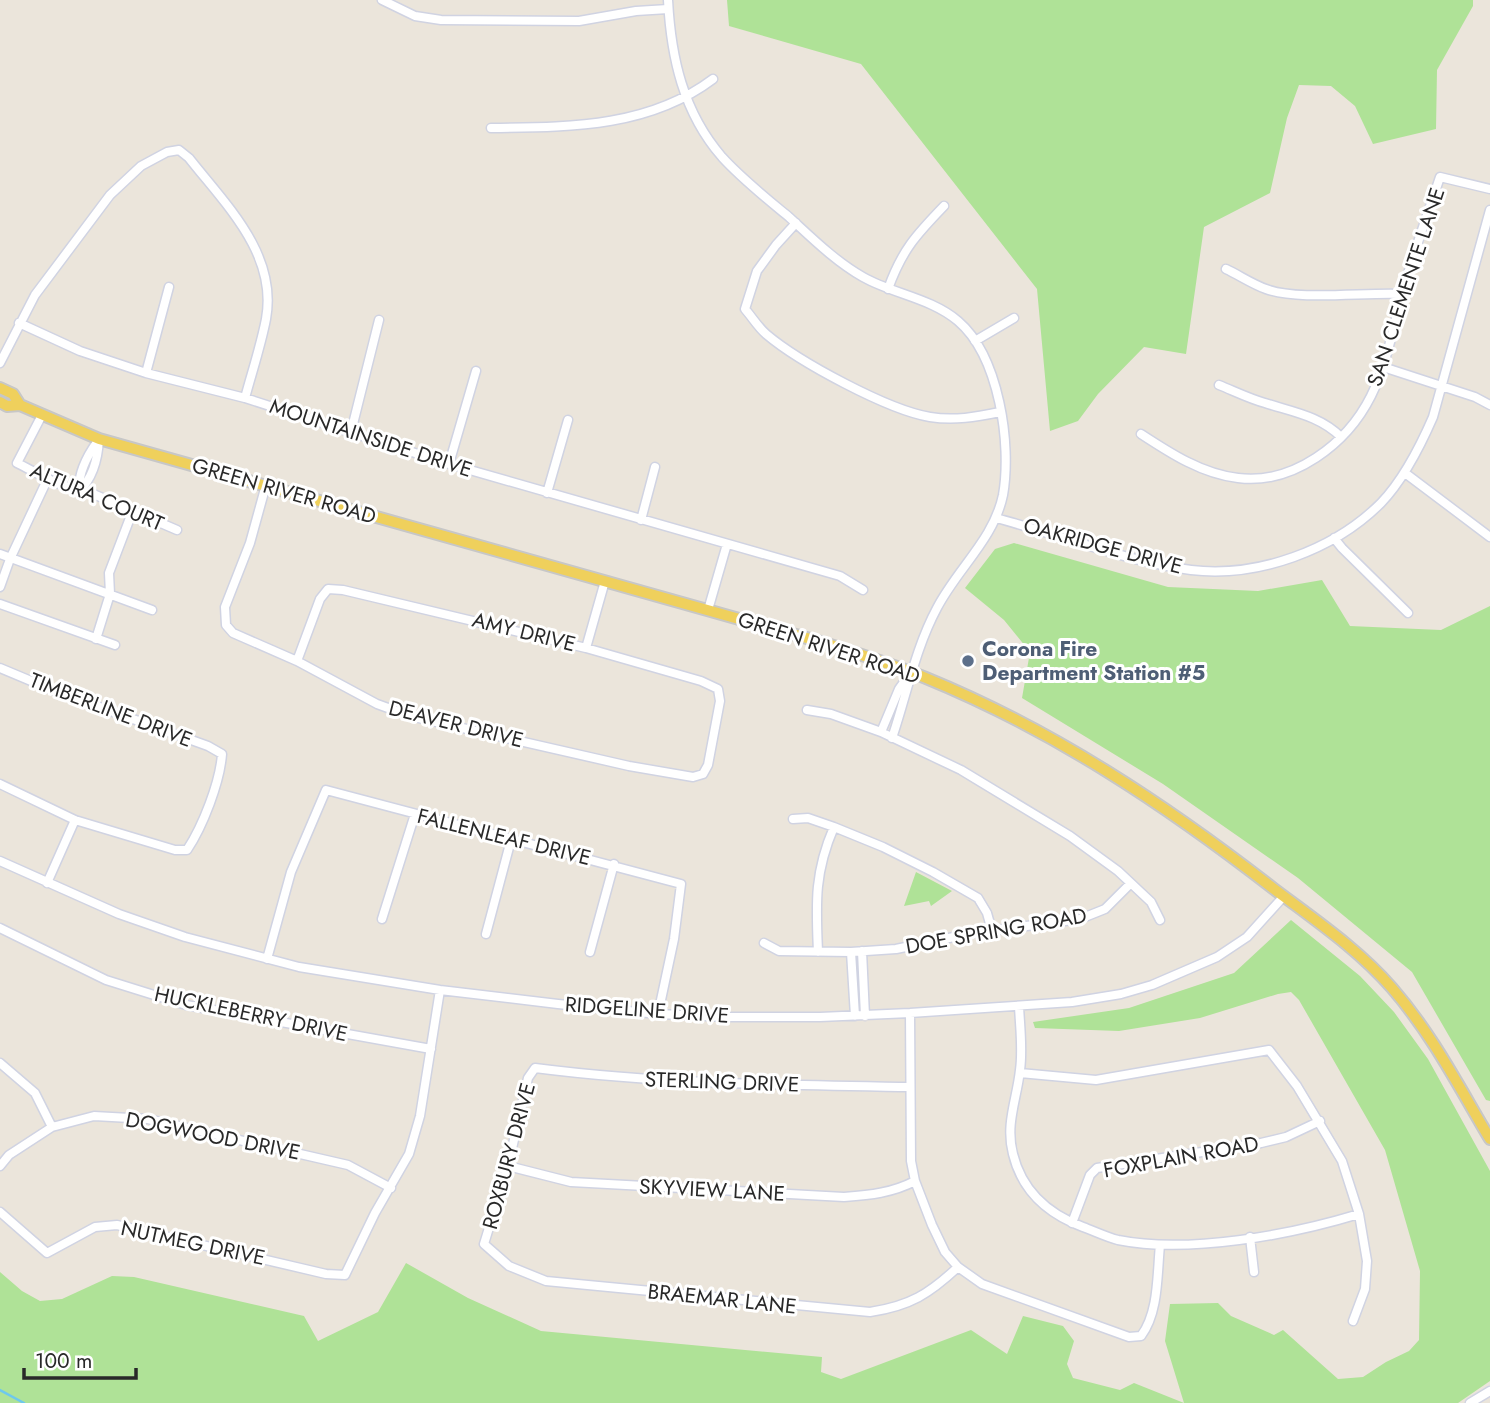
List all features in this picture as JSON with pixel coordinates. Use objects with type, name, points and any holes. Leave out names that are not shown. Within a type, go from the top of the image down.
[{"type":"main road","name":"GREEN RIVER ROAD","points":[[0,388],[13,394],[20,405]]},
{"type":"main road","name":"GREEN RIVER ROAD","points":[[0,402],[7,406],[20,405],[99,439],[821,642],[910,672],[1016,719],[1096,764],[1176,815],[1356,952],[1410,1010],[1429,1035],[1490,1139]]},
{"type":"street","points":[[388,1],[415,16],[441,20],[579,21],[668,4],[674,63],[685,96],[695,117],[721,156],[842,264],[888,289],[943,310],[960,323],[975,341],[991,374],[1005,436],[1006,475],[996,518],[944,595],[881,732]]},
{"type":"street","points":[[491,128],[594,124],[628,118],[668,105],[712,79]]},
{"type":"street","points":[[0,363],[35,295],[122,181],[141,166],[167,152],[179,150],[189,158],[248,234],[264,271],[268,290],[266,319],[245,398]]},
{"type":"street","name":"SAN CLEMENTE LANE","points":[[1141,434],[1173,455],[1209,471],[1238,478],[1268,477],[1294,469],[1321,454],[1357,420],[1383,367],[1402,294],[1440,177],[1490,189]]},
{"type":"street","points":[[888,289],[897,263],[911,241],[944,206]]},
{"type":"street","name":"OAKRIDGE DRIVE","points":[[996,518],[1140,559],[1191,570],[1225,570],[1265,565],[1289,559],[1335,538],[1381,502],[1405,473],[1429,427],[1490,210]]},
{"type":"street","points":[[796,223],[757,271],[745,309],[764,332],[792,353],[876,399],[929,417],[963,420],[1000,412]]},
{"type":"street","points":[[1226,269],[1267,290],[1299,295],[1370,292],[1402,294]]},
{"type":"street","points":[[146,373],[169,287]]},
{"type":"street","points":[[975,341],[1014,318]]},
{"type":"street","points":[[351,432],[379,320]]},
{"type":"street","name":"MOUNTAINSIDE DRIVE","points":[[19,323],[80,351],[146,373],[245,398],[449,464],[840,576],[863,590]]},
{"type":"street","points":[[1383,367],[1442,385],[1490,405]]},
{"type":"street","points":[[449,464],[475,371]]},
{"type":"street","points":[[1219,385],[1263,403],[1311,416],[1331,427],[1341,437]]},
{"type":"street","name":"ALTURA COURT","points":[[42,415],[17,463],[177,530]]},
{"type":"street","points":[[547,493],[568,420]]},
{"type":"street","points":[[79,491],[78,481],[89,454],[99,439]]},
{"type":"street","points":[[641,520],[655,467]]},
{"type":"street","points":[[1405,473],[1490,537]]},
{"type":"street","points":[[0,587],[10,559],[48,478]]},
{"type":"street","name":"DEAVER DRIVE","points":[[266,485],[250,543],[225,607],[226,625],[233,633],[297,662],[377,704],[410,716],[629,766],[693,777],[703,775]]},
{"type":"street","points":[[96,639],[110,594],[109,573],[133,510]]},
{"type":"street","points":[[1335,538],[1408,613]]},
{"type":"street","points":[[708,610],[727,544]]},
{"type":"street","points":[[0,554],[152,610]]},
{"type":"street","points":[[586,648],[605,581]]},
{"type":"street","name":"AMY DRIVE","points":[[297,662],[320,599],[328,589],[382,598],[586,648],[718,688],[720,701],[708,765],[703,775]]},
{"type":"street","points":[[0,604],[115,645]]},
{"type":"street","name":"TIMBERLINE DRIVE","points":[[0,668],[55,691],[208,746],[222,754],[221,768],[195,838],[187,849],[175,850],[75,820]]},
{"type":"street","points":[[892,738],[908,692],[910,672]]},
{"type":"street","points":[[807,710],[831,714],[881,732],[961,770],[1070,835],[1151,902],[1160,920]]},
{"type":"street","points":[[0,784],[75,820],[47,883]]},
{"type":"street","name":"FALLENLEAF DRIVE","points":[[267,959],[291,872],[327,790],[511,840],[614,864],[681,884],[674,939],[658,1014]]},
{"type":"street","points":[[382,919],[415,814]]},
{"type":"street","points":[[793,819],[808,818],[883,847],[978,898],[988,912],[992,931]]},
{"type":"street","points":[[818,952],[816,888],[824,852],[834,827]]},
{"type":"street","points":[[486,934],[511,840]]},
{"type":"street","name":"RIDGELINE DRIVE","points":[[0,861],[119,914],[185,937],[267,959],[343,975],[440,990],[658,1014],[766,1018],[866,1016],[1019,1006],[1089,1000],[1121,993],[1184,973],[1217,957],[1247,937],[1284,896]]},
{"type":"street","points":[[590,952],[614,864]]},
{"type":"street","name":"DOE SPRING ROAD","points":[[764,943],[779,951],[851,952],[896,949],[992,931],[1080,919],[1105,909],[1130,884]]},
{"type":"street","name":"HUCKLEBERRY DRIVE","points":[[0,928],[106,980],[186,1005],[431,1049]]},
{"type":"street","points":[[862,951],[866,1016]]},
{"type":"street","points":[[851,952],[855,1016]]},
{"type":"street","points":[[391,1188],[409,1154],[420,1116],[440,990]]},
{"type":"street","points":[[1019,1006],[1020,1073],[1009,1130],[1015,1163],[1029,1190],[1053,1213],[1116,1239],[1160,1245],[1218,1242],[1310,1229],[1359,1214]]},
{"type":"street","points":[[910,1013],[909,1143],[915,1181],[945,1252],[958,1267],[982,1284],[1129,1337],[1141,1336],[1147,1328],[1156,1291],[1160,1245]]},
{"type":"street","points":[[1020,1073],[1096,1080],[1269,1051],[1320,1121],[1342,1161],[1359,1214],[1367,1261],[1365,1289],[1353,1321]]},
{"type":"street","points":[[0,1063],[35,1093],[52,1127]]},
{"type":"street","name":"STERLING DRIVE","points":[[535,1068],[611,1078],[731,1084],[909,1087]]},
{"type":"street","name":"ROXBURY DRIVE","points":[[484,1244],[508,1166],[528,1078],[535,1068]]},
{"type":"street","name":"DOGWOOD DRIVE","points":[[0,1166],[9,1155],[52,1127],[94,1116],[148,1119],[348,1165],[391,1188]]},
{"type":"street","name":"FOXPLAIN ROAD","points":[[1072,1223],[1090,1175],[1097,1168],[1261,1143],[1286,1137],[1320,1121]]},
{"type":"street","name":"SKYVIEW LANE","points":[[508,1166],[571,1182],[844,1197],[875,1195],[899,1189],[915,1181]]},
{"type":"street","name":"NUTMEG DRIVE","points":[[0,1212],[47,1253],[95,1227],[117,1225],[326,1274],[345,1275],[375,1213],[391,1188]]},
{"type":"street","points":[[1250,1237],[1254,1272]]},
{"type":"street","name":"BRAEMAR LANE","points":[[484,1244],[509,1266],[546,1281],[870,1312],[893,1309],[918,1299],[958,1267]]},
{"type":"street","points":[[1470,1403],[1490,1391]]},
{"type":"green space","points":[[727,0],[1473,0],[1473,6],[1437,70],[1436,129],[1373,144],[1355,106],[1331,86],[1299,85],[1287,118],[1270,193],[1204,227],[1186,354],[1144,347],[1098,394],[1078,421],[1050,431],[1037,289],[861,64],[729,26]]},
{"type":"green space","points":[[1014,543],[1168,587],[1258,591],[1322,580],[1350,626],[1441,630],[1490,606],[1490,1101],[1486,1100],[1412,972],[1298,878],[1163,784],[1022,698],[1030,652],[1004,620],[965,588],[995,549]]},
{"type":"green space","points":[[916,872],[952,891],[931,906],[929,901],[904,906]]},
{"type":"green space","points":[[1291,920],[1360,976],[1394,1012],[1428,1059],[1490,1171],[1490,1381],[1458,1403],[1184,1403],[1165,1341],[1170,1304],[1218,1303],[1231,1316],[1274,1335],[1283,1330],[1338,1379],[1363,1377],[1409,1351],[1419,1340],[1420,1271],[1385,1150],[1299,1000],[1291,992],[1200,1018],[1119,1031],[1035,1028],[1033,1022],[1129,1008],[1234,973]]},
{"type":"green space","points":[[406,1263],[468,1298],[541,1331],[822,1357],[821,1372],[841,1379],[971,1330],[1007,1354],[1023,1316],[1063,1326],[1074,1341],[1067,1364],[1073,1378],[1120,1390],[1134,1383],[1184,1403],[0,1403],[0,1272],[22,1291],[40,1301],[62,1299],[112,1276],[134,1277],[304,1316],[318,1341],[378,1312]]},
{"type":"waterway","points":[[0,1390],[24,1403]]},
{"type":"place","name":"Corona Fire Department Station #5","points":[[968,661]]}]
